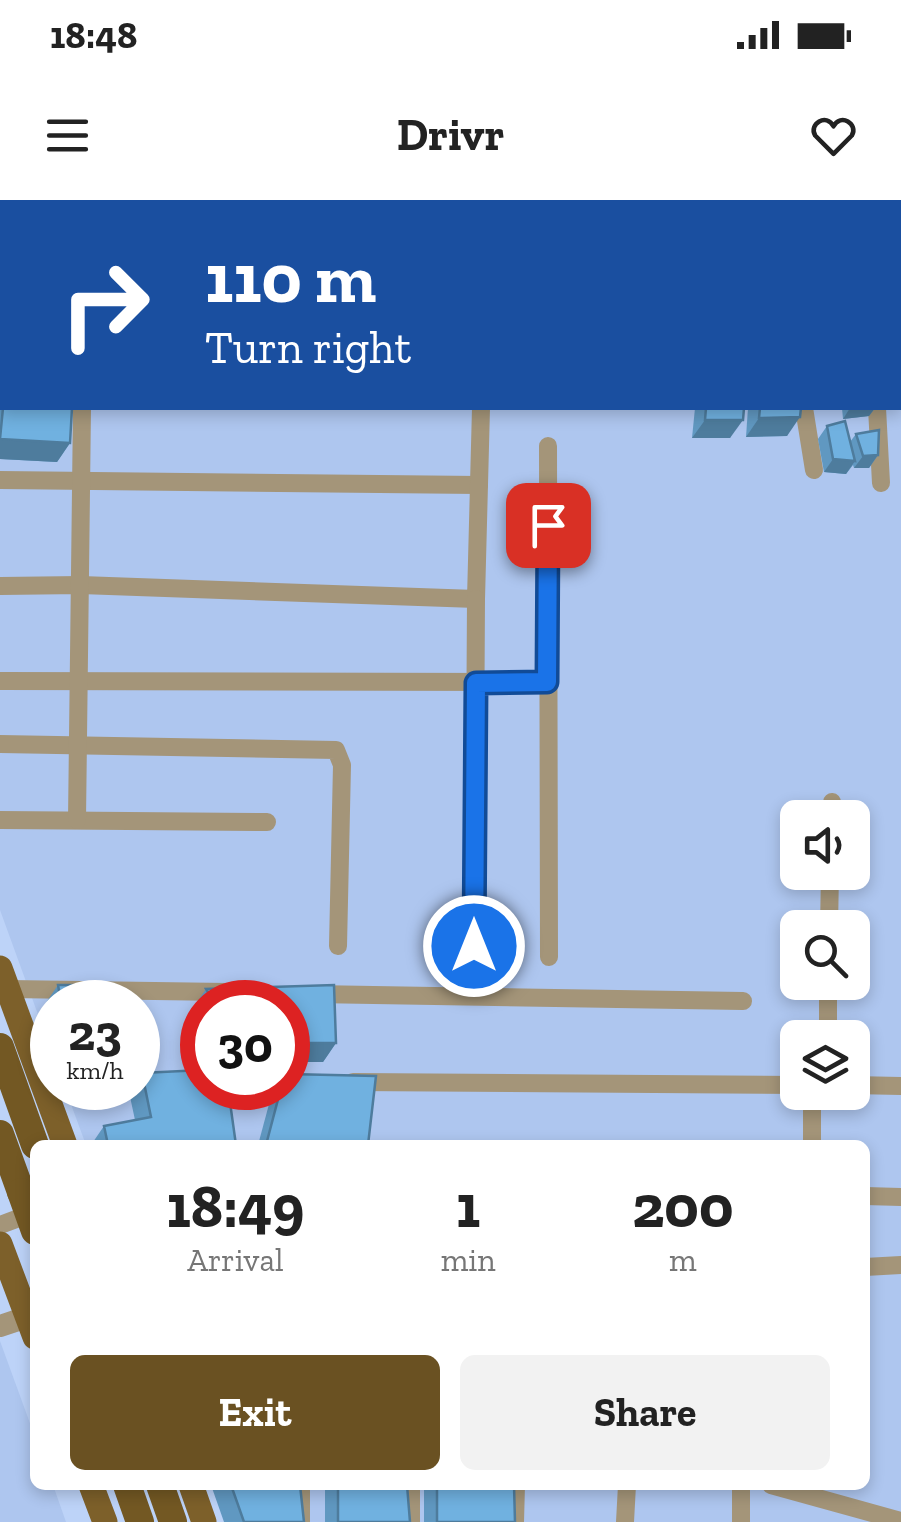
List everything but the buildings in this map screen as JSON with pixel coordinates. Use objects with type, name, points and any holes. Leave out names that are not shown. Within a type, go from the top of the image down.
[{"type":"highway","points":[[0,1047],[33,1140]]},
{"type":"highway","points":[[0,1134],[28,1202]]},
{"type":"highway","points":[[129,1490],[140,1522]]},
{"type":"highway","points":[[162,1490],[173,1522]]},
{"type":"main road","points":[[4,979],[30,1042]]},
{"type":"main road","points":[[55,1110],[64,1140]]},
{"type":"main road","points":[[0,1244],[30,1324]]},
{"type":"main road","points":[[93,1490],[104,1522]]},
{"type":"main road","points":[[194,1490],[204,1522]]},
{"type":"street","points":[[77,820],[82,410]]},
{"type":"street","points":[[474,946],[481,410]]},
{"type":"street","points":[[804,410],[814,470]]},
{"type":"street","points":[[877,410],[881,483]]},
{"type":"street","points":[[548,446],[549,958]]},
{"type":"street","points":[[0,480],[479,486]]},
{"type":"street","points":[[0,586],[81,585],[476,599]]},
{"type":"street","points":[[0,681],[547,682]]},
{"type":"street","points":[[0,744],[336,750],[342,766],[338,946]]},
{"type":"street","points":[[0,820],[267,822]]},
{"type":"street","points":[[4,979],[180,989]]},
{"type":"street","points":[[310,993],[743,1000]]},
{"type":"street","points":[[327,1082],[780,1085]]},
{"type":"street","points":[[870,1085],[901,1086]]},
{"type":"street","points":[[812,1110],[812,1140]]},
{"type":"street","points":[[870,1196],[901,1197]]},
{"type":"street","points":[[0,1225],[28,1202]]},
{"type":"street","points":[[870,1266],[901,1265]]},
{"type":"street","points":[[0,1326],[30,1327]]},
{"type":"street","points":[[301,1490],[302,1522]]},
{"type":"street","points":[[410,1490],[412,1522]]},
{"type":"street","points":[[515,1522],[516,1490]]},
{"type":"street","points":[[626,1522],[627,1490]]},
{"type":"street","points":[[742,1490],[742,1522]]},
{"type":"street","points":[[790,1490],[901,1520]]},
{"type":"shaded area","points":[[0,410],[901,410],[901,1522],[225,1522],[214,1490],[870,1490],[870,1140],[84,1140],[73,1110],[160,1110],[160,980],[30,980],[30,992],[0,910]]},
{"type":"shaded area","points":[[0,1341],[30,1423],[30,1490],[55,1490],[66,1522],[0,1522]]},
{"type":"route","points":[[474,946],[476,683],[547,682],[548,525]]}]
